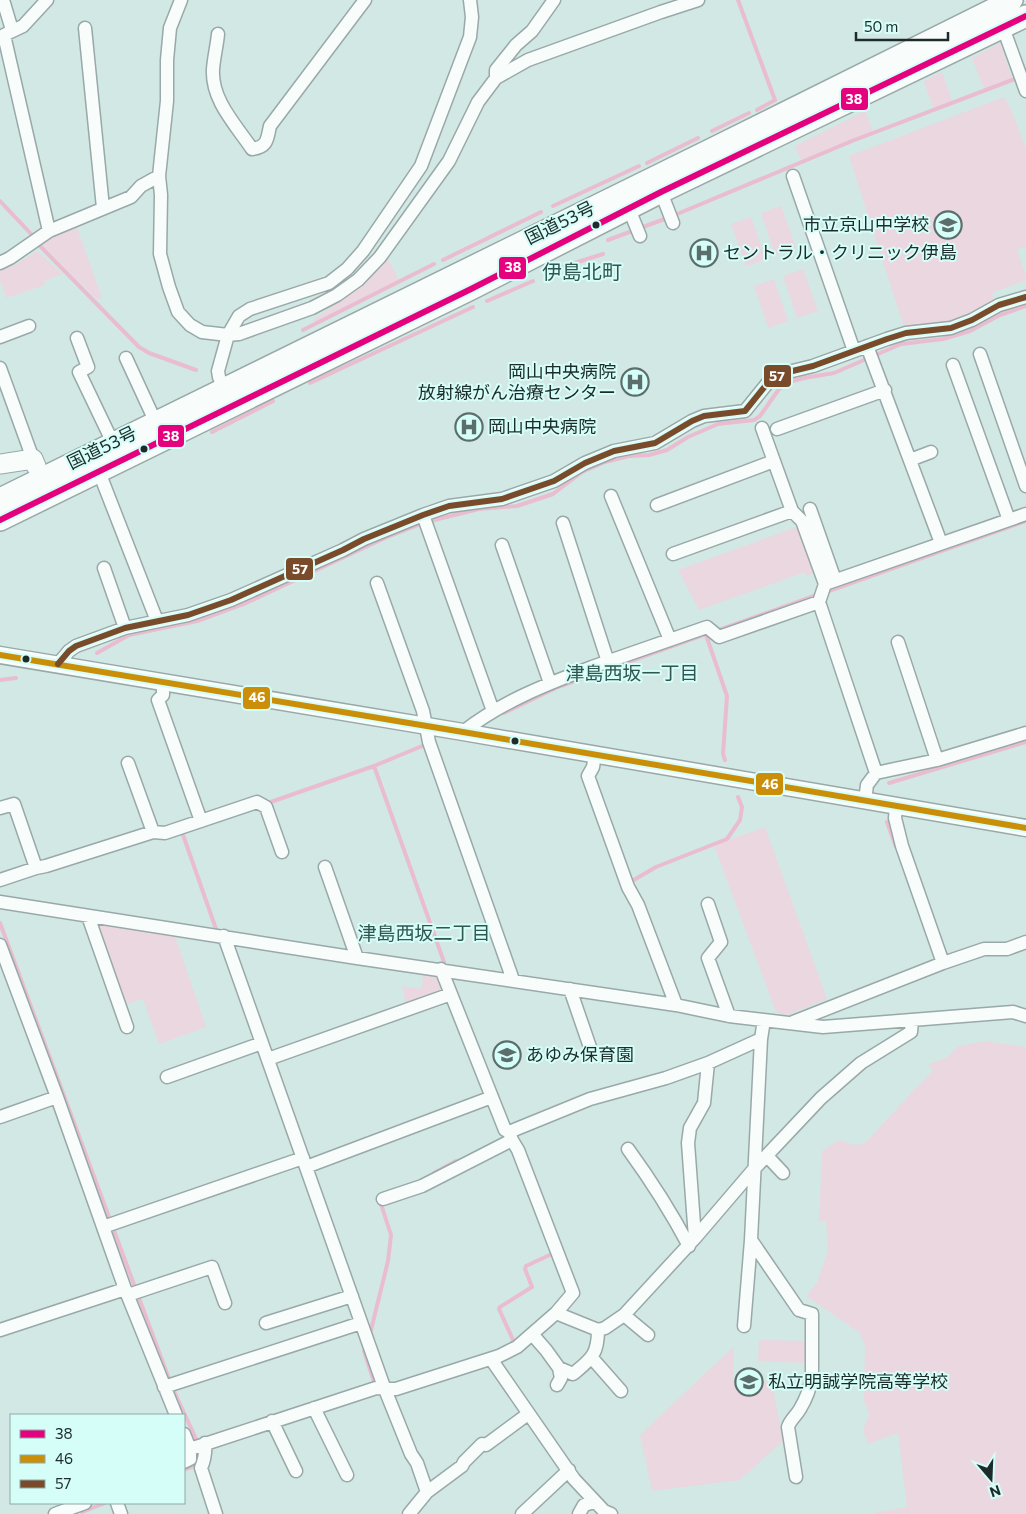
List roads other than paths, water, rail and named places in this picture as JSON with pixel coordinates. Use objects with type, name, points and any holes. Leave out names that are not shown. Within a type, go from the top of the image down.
[{"type":"highway","name":"国道53号","points":[[0,520],[41,475],[99,472],[228,398],[530,248],[712,149],[1001,2]]},
{"type":"highway","name":"国道53号","points":[[530,248],[636,226],[662,192],[1026,16]]},
{"type":"highway","name":"国道53号","points":[[0,499],[41,475],[156,423],[228,398]]},
{"type":"main road","points":[[0,464],[41,475]]},
{"type":"street","points":[[3,0],[12,30]]},
{"type":"street","points":[[47,0],[24,26],[4,35],[49,231]]},
{"type":"street","points":[[181,0],[170,28],[167,60],[167,101],[159,176],[161,195],[160,254],[178,312],[190,325],[202,332],[228,335],[239,334],[312,308],[337,295],[358,280],[380,257],[449,161],[478,102],[496,78],[528,60],[698,0]]},
{"type":"street","points":[[218,34],[213,70],[215,89],[221,104],[252,149],[261,148],[267,142],[270,126],[364,0]]},
{"type":"street","points":[[228,398],[218,371],[228,335],[239,316],[250,309],[329,283],[347,269],[363,251],[421,166],[470,36],[472,17],[470,0]]},
{"type":"street","points":[[496,78],[496,70],[516,45],[532,31],[554,0]]},
{"type":"street","points":[[1001,2],[1003,27],[1023,83]]},
{"type":"street","points":[[85,28],[103,208]]},
{"type":"street","points":[[0,263],[49,231],[131,197],[142,186],[159,176]]},
{"type":"street","points":[[792,176],[854,351]]},
{"type":"street","points":[[662,192],[671,219]]},
{"type":"street","points":[[58,664],[76,646],[125,628],[188,614],[231,600],[364,539],[425,521],[449,506],[502,499],[554,481],[585,463],[614,452],[655,443],[704,416],[745,411],[770,380],[775,377],[813,366],[906,333],[951,328],[972,320],[1000,305],[1026,297]]},
{"type":"street","points":[[0,337],[29,326]]},
{"type":"street","points":[[77,338],[88,368],[79,372],[113,443]]},
{"type":"street","points":[[868,347],[941,544]]},
{"type":"street","points":[[980,354],[1026,486]]},
{"type":"street","points":[[126,358],[156,423]]},
{"type":"street","points":[[953,365],[1009,520]]},
{"type":"street","points":[[0,368],[41,475]]},
{"type":"street","points":[[777,429],[885,390]]},
{"type":"street","points":[[762,428],[792,511],[802,521],[824,590],[876,773]]},
{"type":"street","points":[[910,460],[931,452]]},
{"type":"street","points":[[657,505],[774,461]]},
{"type":"street","points":[[99,472],[158,621]]},
{"type":"street","points":[[611,496],[670,640]]},
{"type":"street","points":[[810,509],[824,590]]},
{"type":"street","points":[[673,554],[792,511]]},
{"type":"street","points":[[464,732],[493,711],[550,683],[707,626],[719,637],[824,590],[941,544],[1026,514]]},
{"type":"street","points":[[425,521],[493,711]]},
{"type":"street","points":[[563,523],[608,662]]},
{"type":"street","points":[[502,545],[550,683]]},
{"type":"street","points":[[104,568],[125,628]]},
{"type":"street","points":[[377,583],[423,711],[429,742],[513,980]]},
{"type":"street","points":[[898,642],[937,760]]},
{"type":"street","points":[[0,655],[1026,828]]},
{"type":"street","points":[[163,682],[163,695],[158,700],[201,821]]},
{"type":"street","points":[[865,801],[867,785],[876,773],[937,760],[1026,733]]},
{"type":"street","points":[[596,755],[594,767],[588,776],[628,886],[638,905],[676,1005]]},
{"type":"street","points":[[128,764],[153,832]]},
{"type":"street","points":[[0,880],[153,832],[165,833],[257,802],[264,806],[282,852]]},
{"type":"street","points":[[0,808],[14,804],[36,868]]},
{"type":"street","points":[[896,806],[895,818],[902,846],[943,963]]},
{"type":"street","points":[[325,866],[357,958]]},
{"type":"street","points":[[0,902],[357,958],[676,1005],[728,1016],[823,1027],[1013,1012],[1026,1016]]},
{"type":"street","points":[[708,904],[721,942],[708,958],[728,1016]]},
{"type":"street","points":[[88,916],[127,1027]]},
{"type":"street","points":[[224,936],[384,1388],[411,1454],[417,1463],[427,1492]]},
{"type":"street","points":[[790,1023],[943,963],[984,949],[1007,949],[1026,942]]},
{"type":"street","points":[[0,945],[108,1226],[164,1387],[176,1414]]},
{"type":"street","points":[[190,1448],[376,1388],[396,1389],[491,1359],[517,1347],[556,1313],[573,1293],[518,1150],[511,1136],[505,1130],[441,969]]},
{"type":"street","points":[[570,989],[592,1053]]},
{"type":"street","points":[[268,1059],[451,994]]},
{"type":"street","points":[[744,1326],[751,1240],[761,1039],[764,1020]]},
{"type":"street","points":[[556,1313],[598,1330],[606,1328],[624,1315],[692,1242],[754,1169],[821,1098],[861,1063],[911,1032],[912,1021]]},
{"type":"street","points":[[383,1199],[422,1186],[511,1136],[590,1099],[708,1065],[761,1039]]},
{"type":"street","points":[[167,1077],[262,1043]]},
{"type":"street","points":[[692,1242],[688,1142],[690,1128],[704,1102],[708,1065]]},
{"type":"street","points":[[0,1117],[57,1097]]},
{"type":"street","points":[[108,1226],[304,1163],[492,1098]]},
{"type":"street","points":[[628,1149],[692,1242]]},
{"type":"street","points":[[767,1156],[782,1173]]},
{"type":"street","points":[[751,1240],[799,1310],[812,1314],[812,1377],[807,1396],[788,1427],[796,1477]]},
{"type":"street","points":[[0,1330],[212,1267],[225,1303]]},
{"type":"street","points":[[266,1323],[352,1296]]},
{"type":"street","points":[[624,1315],[648,1335]]},
{"type":"street","points":[[164,1387],[361,1323]]},
{"type":"street","points":[[559,1368],[573,1374],[592,1358],[596,1348],[598,1330]]},
{"type":"street","points":[[532,1334],[559,1368],[561,1378],[557,1385]]},
{"type":"street","points":[[592,1358],[621,1391]]},
{"type":"street","points":[[491,1359],[574,1479],[604,1512],[611,1514]]},
{"type":"street","points":[[314,1408],[347,1475]]},
{"type":"street","points":[[409,1514],[427,1492],[462,1466],[482,1444],[486,1445],[528,1414]]},
{"type":"street","points":[[272,1422],[296,1471]]},
{"type":"street","points":[[185,1436],[190,1448],[190,1459],[185,1462]]},
{"type":"street","points":[[205,1443],[205,1459],[201,1468],[216,1514]]},
{"type":"street","points":[[522,1514],[569,1470]]},
{"type":"street","points":[[579,1514],[584,1504],[595,1502]]},
{"type":"street","points":[[55,1514],[78,1508]]},
{"type":"waterway","points":[[738,0],[775,100],[757,110]]},
{"type":"waterway","points":[[608,240],[670,217],[852,141],[1020,77]]},
{"type":"waterway","points":[[712,131],[749,113]]},
{"type":"waterway","points":[[647,163],[698,138]]},
{"type":"waterway","points":[[553,206],[639,166]]},
{"type":"waterway","points":[[0,201],[34,237]]},
{"type":"waterway","points":[[443,260],[541,212]]},
{"type":"waterway","points":[[41,247],[139,347],[149,353],[196,370]]},
{"type":"waterway","points":[[548,273],[603,254]]},
{"type":"waterway","points":[[303,330],[434,264]]},
{"type":"waterway","points":[[487,301],[533,281]]},
{"type":"waterway","points":[[97,653],[129,635],[197,621],[246,603],[385,538],[426,522],[479,509],[517,506],[553,494],[582,472],[605,462],[667,450],[688,437],[718,424],[754,420],[760,416],[779,389],[789,382],[834,373],[901,344],[943,339],[970,331],[1000,315],[1026,306]]},
{"type":"waterway","points":[[310,383],[473,307]]},
{"type":"waterway","points":[[212,432],[273,401]]},
{"type":"waterway","points":[[826,592],[1026,521]]},
{"type":"waterway","points":[[716,631],[817,595]]},
{"type":"waterway","points":[[504,713],[558,687],[709,633]]},
{"type":"waterway","points":[[706,635],[727,696],[723,754],[725,760]]},
{"type":"waterway","points":[[0,680],[16,678]]},
{"type":"waterway","points":[[889,783],[1026,742]]},
{"type":"waterway","points":[[265,804],[374,766],[427,744]]},
{"type":"waterway","points":[[374,766],[444,962]]},
{"type":"waterway","points":[[632,881],[656,867],[727,839],[740,820],[742,807],[738,797]]},
{"type":"waterway","points":[[887,822],[896,847]]},
{"type":"waterway","points":[[185,831],[182,832],[216,929]]},
{"type":"waterway","points":[[0,923],[169,1379]]},
{"type":"waterway","points":[[434,1173],[456,1161]]},
{"type":"waterway","points":[[370,1334],[388,1261],[391,1235],[380,1201]]},
{"type":"waterway","points":[[509,1346],[513,1340],[499,1309],[532,1287],[525,1269],[526,1266],[554,1252]]},
{"type":"waterway","points":[[365,1349],[375,1385]]},
{"type":"waterway","points":[[173,1389],[185,1414]]},
{"type":"waterway","points":[[185,1415],[197,1441]]},
{"type":"waterway","points":[[185,1470],[196,1465]]},
{"type":"waterway","points":[[82,1512],[102,1504]]},
{"type":"place","name":"市立京山中学校","points":[[948,225]]},
{"type":"place","name":"セントラル・クリニック伊島","points":[[704,253]]},
{"type":"place","name":"岡山中央病院 放射線がん治療センター","points":[[635,382]]},
{"type":"place","name":"岡山中央病院","points":[[469,427]]},
{"type":"place","name":"あゆみ保育園","points":[[507,1055]]},
{"type":"place","name":"私立明誠学院高等学校","points":[[749,1382]]},
{"type":"district","name":"伊島北町","points":[[582,272]]},
{"type":"district","name":"津島西坂一丁目","points":[[632,673]]},
{"type":"district","name":"津島西坂二丁目","points":[[424,933]]}]
